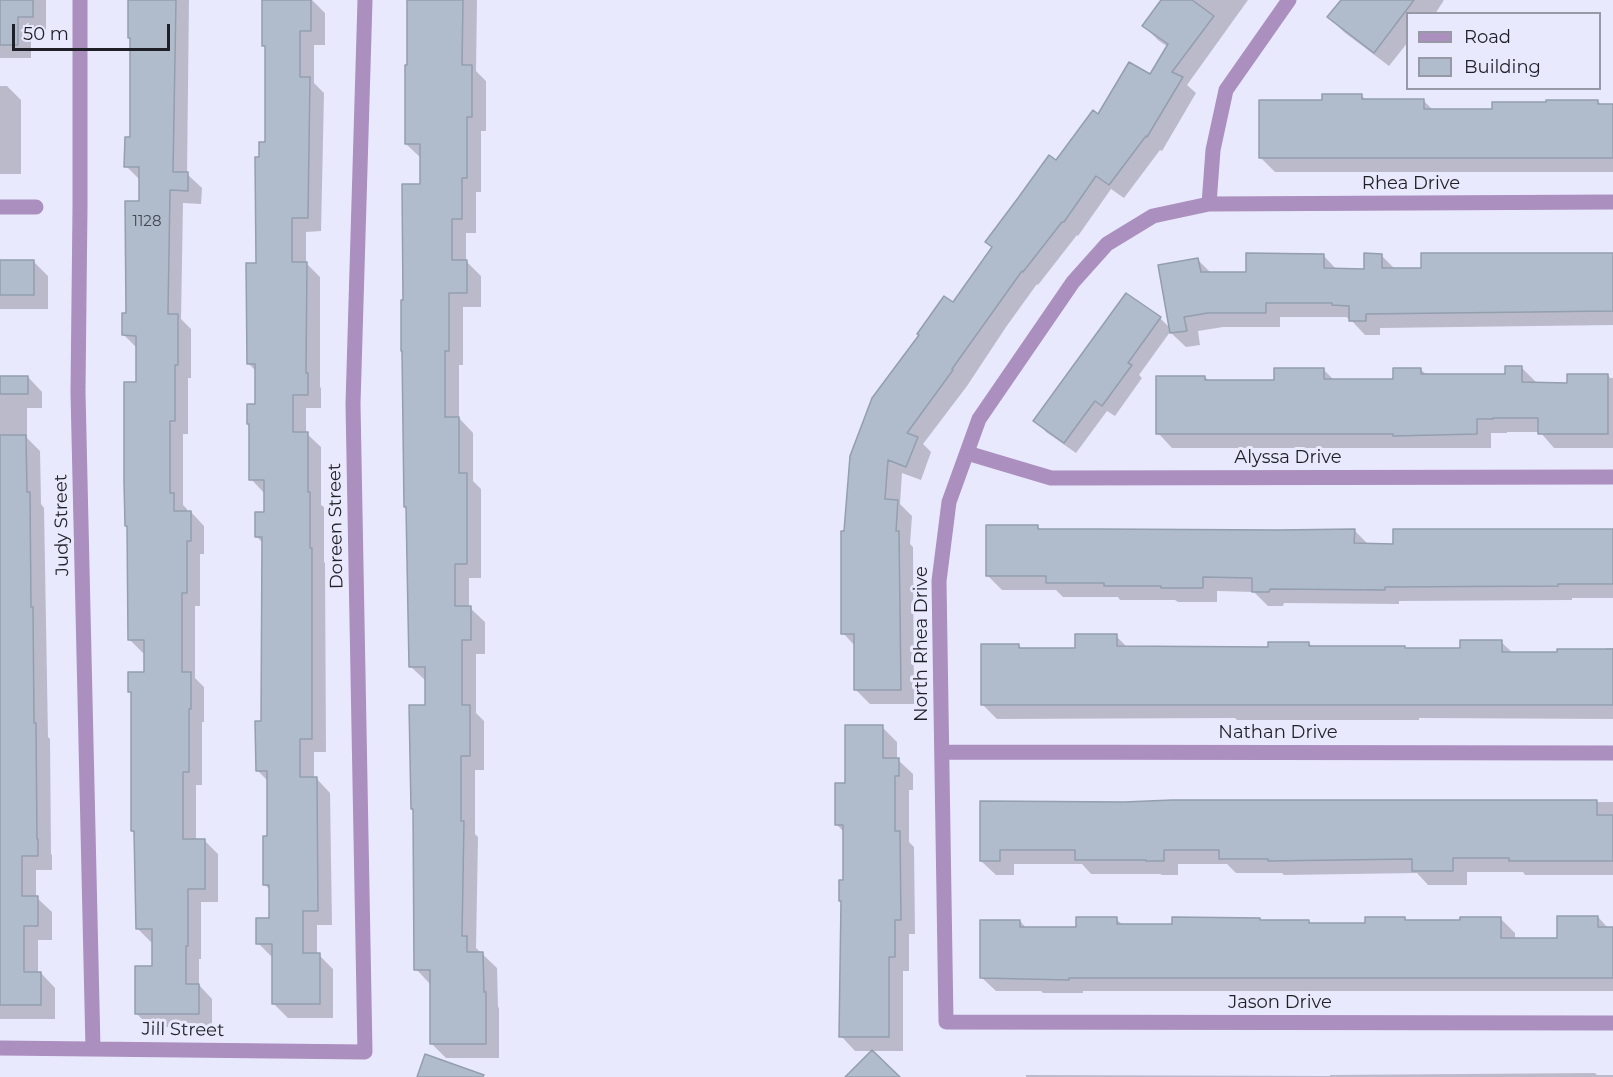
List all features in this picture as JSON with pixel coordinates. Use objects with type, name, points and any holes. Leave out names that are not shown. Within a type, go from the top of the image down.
[{"type":"street","name":"Judy Street","points":[[80,0],[81,207],[78,392],[93,1049]]},
{"type":"street","name":"Doreen Street","points":[[365,0],[353,404],[365,1052]]},
{"type":"street","points":[[1209,204],[1213,150],[1226,90],[1289,0]]},
{"type":"street","name":"Rhea Drive","points":[[1209,204],[1613,202]]},
{"type":"street","name":"North Rhea Drive","points":[[946,1022],[939,581],[949,502],[979,419],[1073,282],[1107,244],[1153,216],[1209,204]]},
{"type":"street","points":[[0,207],[36,207]]},
{"type":"street","name":"Alyssa Drive","points":[[967,453],[1052,478],[1613,477]]},
{"type":"street","name":"Nathan Drive","points":[[942,752],[1613,753]]},
{"type":"street","name":"Jason Drive","points":[[946,1022],[1613,1023]]},
{"type":"street","name":"Jill Street","points":[[0,1048],[365,1052]]},
{"type":"building","points":[[0,0],[33,0],[33,17],[18,17],[18,45],[0,45]]},
{"type":"building","points":[[128,0],[176,0],[173,172],[188,172],[188,191],[170,190],[168,314],[178,314],[178,365],[175,365],[175,421],[170,421],[170,493],[174,493],[174,511],[191,511],[191,541],[187,541],[187,593],[182,593],[182,672],[191,672],[189,772],[183,772],[183,839],[205,839],[205,889],[188,889],[188,946],[186,946],[186,984],[199,984],[199,1014],[135,1014],[135,966],[152,966],[152,929],[136,929],[134,831],[131,831],[131,692],[128,692],[128,672],[144,672],[144,640],[128,640],[127,526],[125,526],[124,382],[136,382],[136,336],[122,335],[122,313],[126,313],[125,201],[139,201],[139,167],[124,167],[125,137],[130,137]]},
{"type":"building","points":[[262,0],[311,0],[311,31],[300,31],[300,77],[310,77],[308,218],[292,218],[292,262],[307,262],[306,373],[308,373],[308,395],[293,395],[293,432],[308,432],[308,492],[310,492],[310,548],[312,548],[312,739],[300,739],[300,777],[317,777],[318,911],[303,911],[303,953],[320,953],[320,1004],[272,1004],[272,944],[256,944],[256,918],[269,918],[269,885],[263,885],[263,836],[267,836],[267,771],[256,771],[255,721],[261,721],[262,537],[255,537],[255,512],[264,512],[264,480],[249,480],[247,404],[255,404],[255,364],[247,364],[246,263],[256,263],[255,157],[259,157],[259,142],[265,142],[265,46],[262,46]]},
{"type":"building","points":[[407,0],[463,0],[462,65],[472,65],[472,117],[467,117],[467,178],[462,178],[462,219],[452,219],[452,260],[467,260],[467,293],[449,293],[449,351],[445,351],[445,417],[459,417],[459,473],[467,473],[467,564],[455,564],[455,606],[471,606],[471,640],[462,640],[462,705],[470,705],[470,756],[461,756],[461,821],[464,821],[462,936],[467,936],[467,952],[483,952],[486,1044],[430,1044],[430,970],[414,970],[413,809],[411,809],[409,705],[425,705],[425,667],[409,667],[406,507],[404,507],[401,351],[402,184],[420,184],[420,144],[405,144]]},
{"type":"building","points":[[1161,0],[1192,0],[1214,16],[1172,72],[1183,77],[1147,137],[1109,185],[1096,176],[1064,222],[1022,271],[952,369],[907,433],[918,437],[906,467],[888,460],[885,499],[898,500],[896,531],[899,531],[901,690],[854,690],[854,634],[841,634],[841,531],[844,531],[850,456],[872,398],[919,335],[917,334],[944,296],[953,302],[992,247],[985,242],[1049,155],[1056,160],[1093,110],[1098,114],[1129,62],[1150,74],[1168,44],[1142,26]]},
{"type":"building","points":[[1341,0],[1414,0],[1374,53],[1327,17]]},
{"type":"building","points":[[1322,94],[1362,94],[1362,99],[1424,99],[1424,109],[1492,109],[1492,102],[1598,100],[1598,104],[1613,104],[1613,158],[1259,158],[1259,100],[1322,100]]},
{"type":"building","points":[[1246,253],[1324,254],[1324,268],[1364,269],[1364,253],[1382,254],[1382,268],[1421,268],[1421,253],[1613,253],[1613,311],[1366,314],[1366,321],[1349,321],[1349,306],[1332,305],[1332,303],[1266,303],[1266,313],[1208,313],[1184,317],[1187,331],[1170,333],[1158,265],[1198,258],[1201,272],[1246,272]]},
{"type":"building","points":[[0,260],[34,260],[34,295],[0,295]]},
{"type":"building","points":[[1126,293],[1161,317],[1128,363],[1132,365],[1102,406],[1095,401],[1064,443],[1033,421]]},
{"type":"building","points":[[1505,366],[1522,366],[1522,382],[1567,383],[1567,374],[1608,374],[1608,434],[1538,434],[1538,418],[1493,418],[1477,419],[1477,434],[1393,436],[1393,434],[1156,434],[1156,376],[1205,376],[1205,380],[1274,380],[1274,368],[1324,368],[1324,379],[1393,379],[1393,368],[1421,368],[1421,374],[1505,374]]},
{"type":"building","points":[[0,376],[28,376],[28,394],[0,394]]},
{"type":"building","points":[[0,435],[26,435],[27,492],[30,492],[38,856],[22,856],[22,896],[38,896],[38,926],[24,926],[24,972],[41,972],[41,1005],[0,1005]]},
{"type":"building","points":[[986,525],[1038,525],[1038,529],[1355,529],[1354,543],[1393,544],[1393,529],[1613,529],[1613,584],[1385,587],[1385,590],[1270,589],[1269,592],[1252,592],[1252,578],[1203,577],[1203,588],[1104,586],[1104,583],[1046,583],[1046,576],[986,576]]},
{"type":"building","points":[[1075,634],[1117,634],[1117,646],[1268,647],[1268,642],[1309,642],[1309,646],[1460,648],[1460,640],[1502,640],[1502,652],[1613,649],[1613,705],[981,705],[981,644],[1019,644],[1019,648],[1075,648]]},
{"type":"building","points":[[845,725],[883,725],[883,758],[899,758],[899,776],[895,776],[895,831],[900,831],[901,920],[895,920],[895,957],[889,957],[889,1037],[839,1037],[841,901],[839,901],[839,880],[843,880],[843,825],[835,825],[835,783],[845,783]]},
{"type":"building","points":[[1597,800],[1597,815],[1613,815],[1613,861],[1509,861],[1509,858],[1453,858],[1453,871],[1412,871],[1412,859],[1268,861],[1268,859],[1219,859],[1219,850],[1164,850],[1164,861],[1075,860],[1075,850],[1000,850],[1000,861],[980,861],[980,801]]},
{"type":"building","points":[[1557,916],[1598,916],[1598,927],[1613,927],[1613,978],[1069,978],[1069,980],[980,978],[980,920],[1020,920],[1020,927],[1076,927],[1076,917],[1117,917],[1117,924],[1172,924],[1172,917],[1365,923],[1365,917],[1460,920],[1460,917],[1501,917],[1501,938],[1557,938]]},
{"type":"building","points":[[872,1050],[900,1077],[845,1077]]},
{"type":"building","points":[[425,1054],[484,1075],[483,1077],[417,1077]]}]
